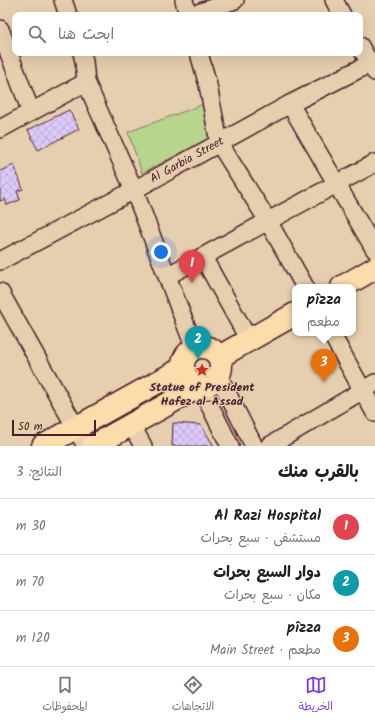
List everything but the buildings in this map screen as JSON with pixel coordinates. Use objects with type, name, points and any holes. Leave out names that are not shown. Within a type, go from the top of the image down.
[{"type":"highway","points":[[347,284],[375,268]]},
{"type":"highway","points":[[93,446],[213,373],[249,340],[292,316]]},
{"type":"highway","points":[[206,347],[211,349],[213,373],[194,384],[188,380],[184,374],[183,368],[186,356],[195,349],[206,347]]},
{"type":"highway","points":[[42,446],[81,437],[183,368]]},
{"type":"street","points":[[63,0],[67,12]]},
{"type":"street","points":[[184,0],[187,12]]},
{"type":"street","points":[[201,12],[235,0]]},
{"type":"street","points":[[334,0],[340,12]]},
{"type":"street","points":[[0,29],[31,112]]},
{"type":"street","points":[[363,51],[373,66]]},
{"type":"street","points":[[83,56],[86,82],[134,190],[195,349]]},
{"type":"street","points":[[200,56],[208,85],[219,143],[268,221],[303,284]]},
{"type":"street","name":"Al Garbia Street","points":[[0,261],[134,190],[290,104],[373,66]]},
{"type":"street","points":[[0,129],[86,82]]},
{"type":"street","points":[[290,104],[375,250]]},
{"type":"street","points":[[167,276],[375,163]]},
{"type":"street","points":[[202,257],[249,340]]},
{"type":"street","points":[[0,292],[81,437]]},
{"type":"street","points":[[332,336],[369,387],[375,413]]},
{"type":"street","points":[[213,373],[230,446]]},
{"type":"street","points":[[213,373],[254,446]]},
{"type":"street","points":[[269,446],[369,387]]},
{"type":"street","points":[[131,424],[144,446]]},
{"type":"green space","points":[[204,104],[210,138],[142,173],[128,132]]},
{"type":"place","name":"Al Razi Hospital","points":[[192,283]]},
{"type":"place","name":"دوار السبع بحرات","points":[[198,359]]},
{"type":"place","name":"Statue of President Hafez al-Assad","points":[[202,370]]},
{"type":"place","name":"pîzza","points":[[324,382]]}]
